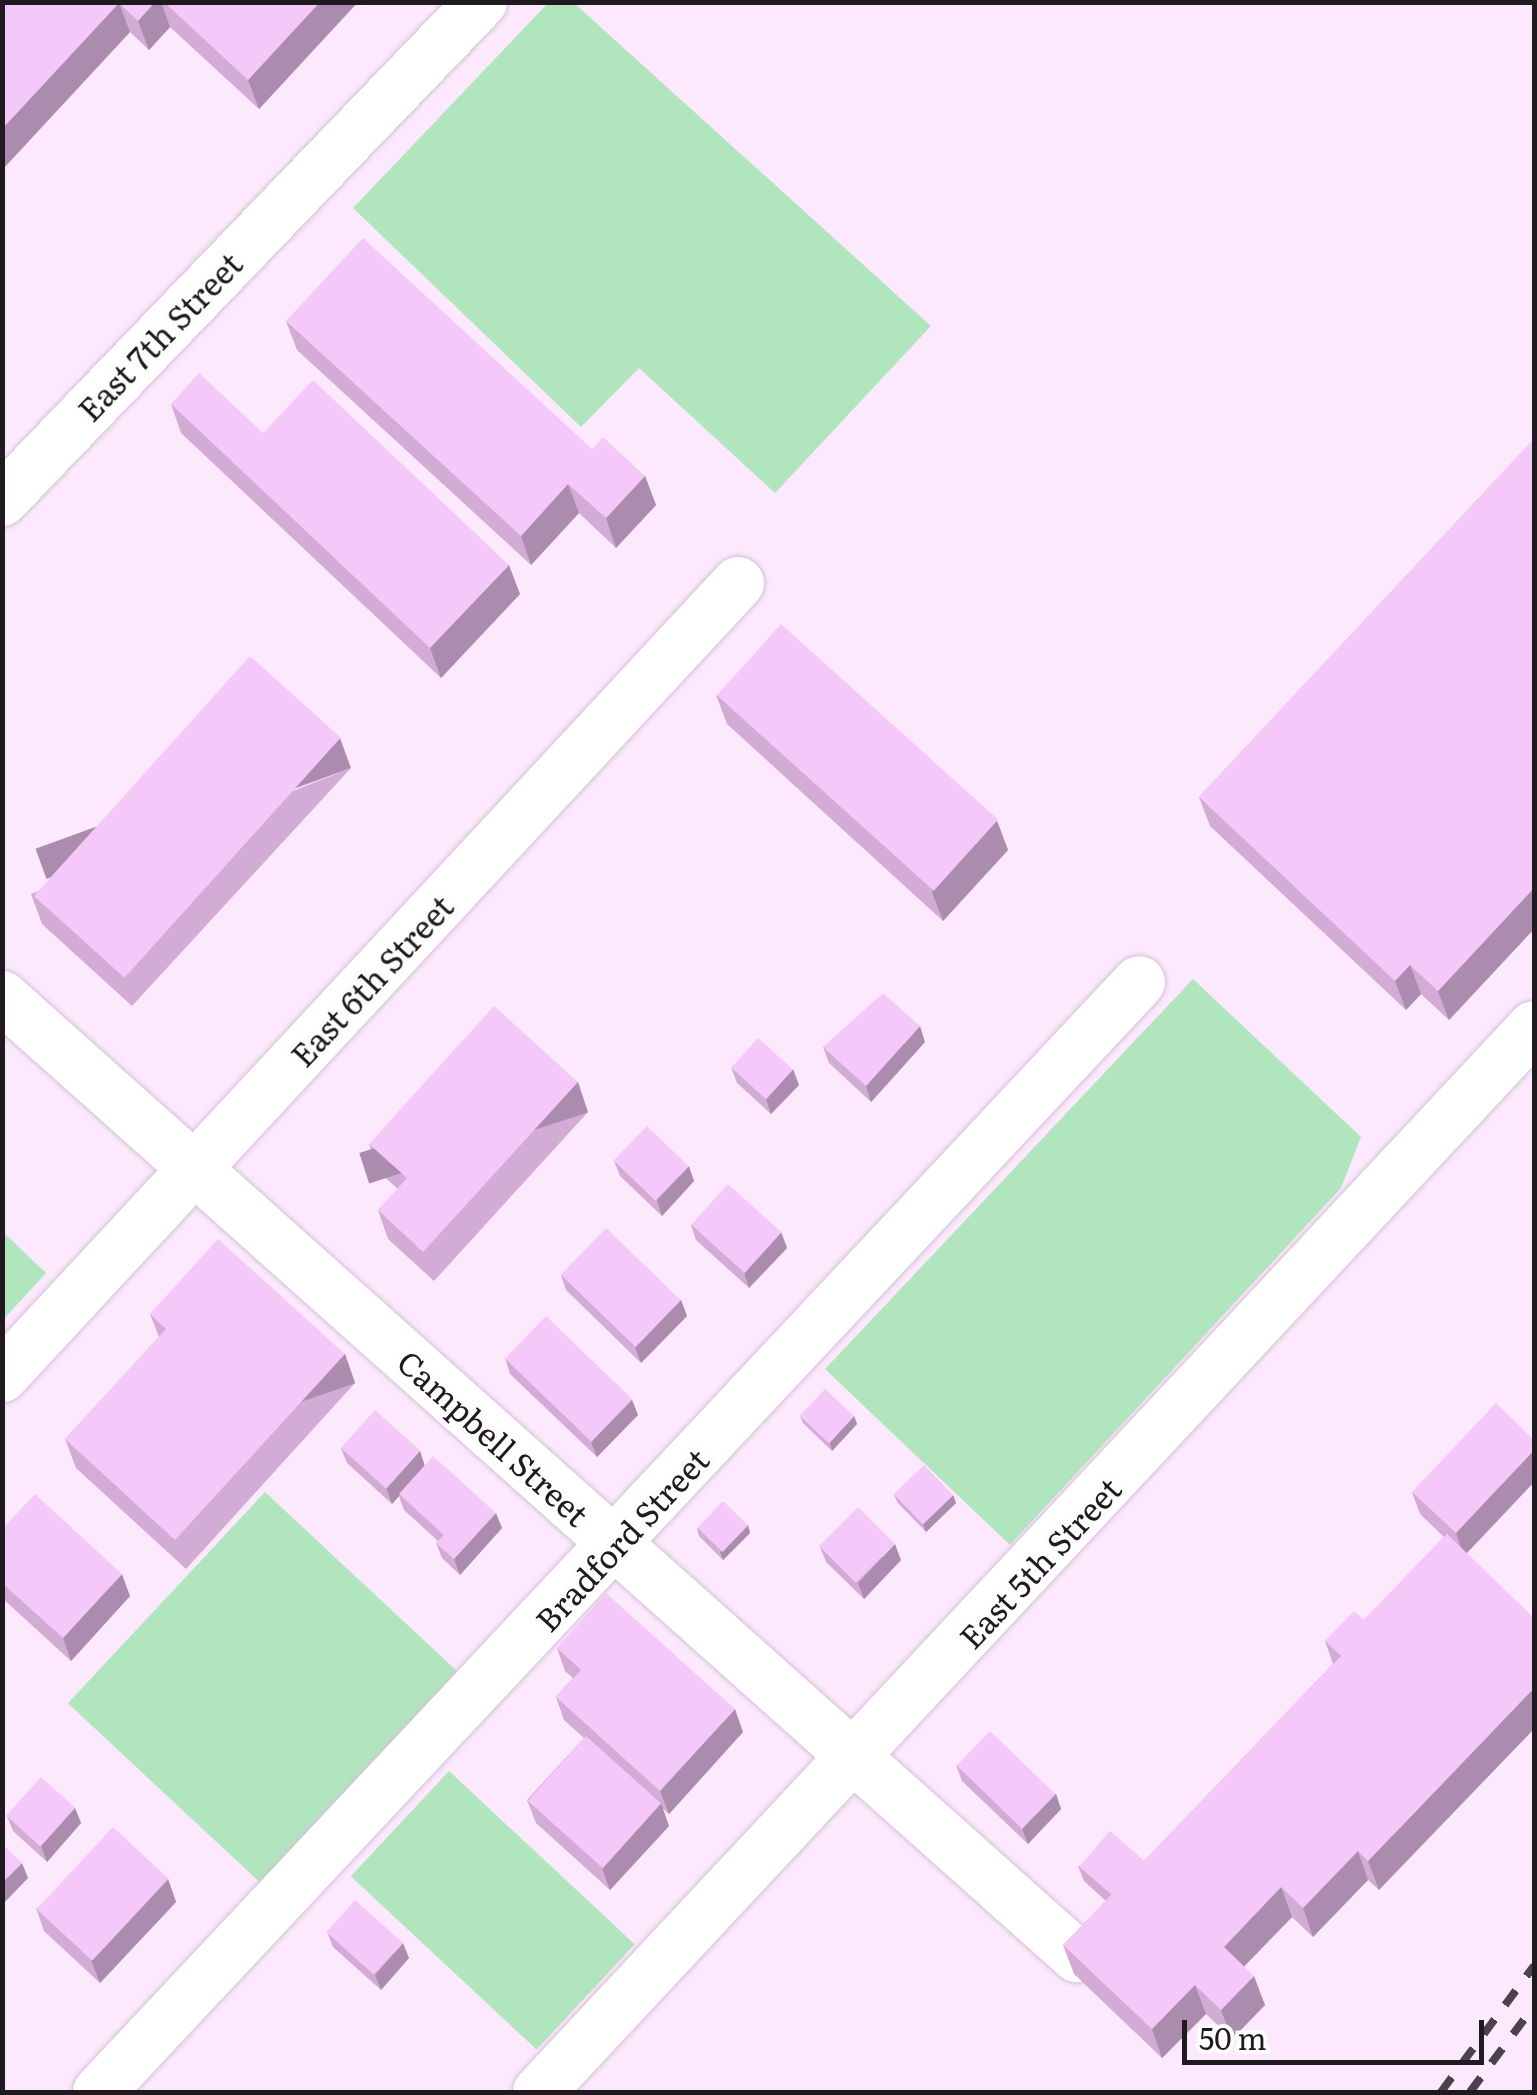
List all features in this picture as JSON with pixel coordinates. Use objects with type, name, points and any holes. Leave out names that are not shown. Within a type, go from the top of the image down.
[{"type":"street","name":"East 7th Street","points":[[2,500],[482,2]]},
{"type":"street","name":"East 6th Street","points":[[2,1376],[738,583]]},
{"type":"street","name":"Bradford Street","points":[[99,2092],[615,1546],[1139,982]]},
{"type":"street","name":"Campbell Street","points":[[2,996],[615,1546],[857,1754],[1077,1956]]},
{"type":"street","name":"East 5th Street","points":[[539,2092],[1534,1027]]},
{"type":"green space","points":[[549,2],[574,3],[931,326],[775,493],[639,368],[581,427],[353,208]]},
{"type":"green space","points":[[1193,979],[1361,1137],[1341,1188],[1010,1545],[825,1369]]},
{"type":"green space","points":[[3,1232],[46,1273],[2,1320]]},
{"type":"green space","points":[[265,1492],[462,1676],[265,1888],[68,1703]]},
{"type":"green space","points":[[449,1771],[635,1944],[537,2050],[351,1876]]},
{"type":"building","points":[[2,2],[155,2],[138,21],[119,3],[2,129]]},
{"type":"building","points":[[164,2],[320,2],[248,80]]},
{"type":"building","points":[[363,238],[592,449],[603,437],[645,476],[606,518],[568,484],[521,536],[286,321]]},
{"type":"building","points":[[199,373],[263,433],[313,380],[509,565],[430,648],[171,404]]},
{"type":"building","points":[[1534,439],[1534,888],[1438,991],[1410,965],[1395,981],[1199,797]]},
{"type":"building","points":[[781,624],[998,819],[934,891],[717,695]]},
{"type":"building","points":[[250,656],[341,738],[125,978],[34,896]]},
{"type":"building","points":[[883,993],[920,1026],[866,1086],[823,1047]]},
{"type":"building","points":[[494,1006],[578,1082],[423,1252],[378,1210],[407,1178],[369,1144]]},
{"type":"building","points":[[758,1038],[793,1069],[766,1099],[731,1068]]},
{"type":"building","points":[[647,1126],[689,1166],[655,1201],[614,1161]]},
{"type":"building","points":[[728,1184],[782,1232],[745,1273],[691,1225]]},
{"type":"building","points":[[606,1228],[681,1300],[636,1347],[561,1275]]},
{"type":"building","points":[[218,1239],[345,1354],[175,1540],[65,1439],[166,1329],[150,1314]]},
{"type":"building","points":[[546,1316],[632,1399],[591,1442],[505,1358]]},
{"type":"building","points":[[825,1389],[854,1416],[829,1443],[800,1416]]},
{"type":"building","points":[[1496,1403],[1534,1440],[1534,1450],[1456,1533],[1412,1492]]},
{"type":"building","points":[[375,1410],[420,1451],[386,1489],[341,1448]]},
{"type":"building","points":[[433,1456],[496,1513],[454,1559],[436,1543],[444,1535],[399,1494]]},
{"type":"building","points":[[924,1465],[953,1495],[923,1524],[894,1494]]},
{"type":"building","points":[[35,1494],[122,1574],[63,1638],[2,1583],[2,1529]]},
{"type":"building","points":[[723,1501],[748,1525],[722,1552],[697,1528]]},
{"type":"building","points":[[858,1507],[895,1544],[856,1583],[819,1546]]},
{"type":"building","points":[[1447,1534],[1534,1618],[1534,1688],[1368,1861],[1358,1851],[1303,1908],[1281,1887],[1224,1947],[1254,1976],[1221,2010],[1195,1985],[1152,2029],[1063,1945],[1341,1656],[1325,1641],[1354,1611],[1364,1620]]},
{"type":"building","points":[[606,1593],[735,1709],[660,1791],[556,1697],[581,1670],[557,1648]]},
{"type":"building","points":[[990,1731],[1055,1794],[1022,1829],[957,1766]]},
{"type":"building","points":[[586,1736],[661,1804],[603,1868],[528,1801]]},
{"type":"building","points":[[41,1777],[75,1808],[40,1846],[6,1816]]},
{"type":"building","points":[[113,1827],[169,1879],[92,1961],[37,1909]]},
{"type":"building","points":[[1110,1831],[1144,1861],[1113,1896],[1079,1866]]},
{"type":"building","points":[[2,1844],[22,1863],[2,1883]]},
{"type":"building","points":[[355,1900],[403,1943],[374,1975],[326,1932]]},
{"type":"railway","points":[[1441,2092],[1534,1966]]},
{"type":"railway","points":[[1470,2092],[1534,2006]]}]
